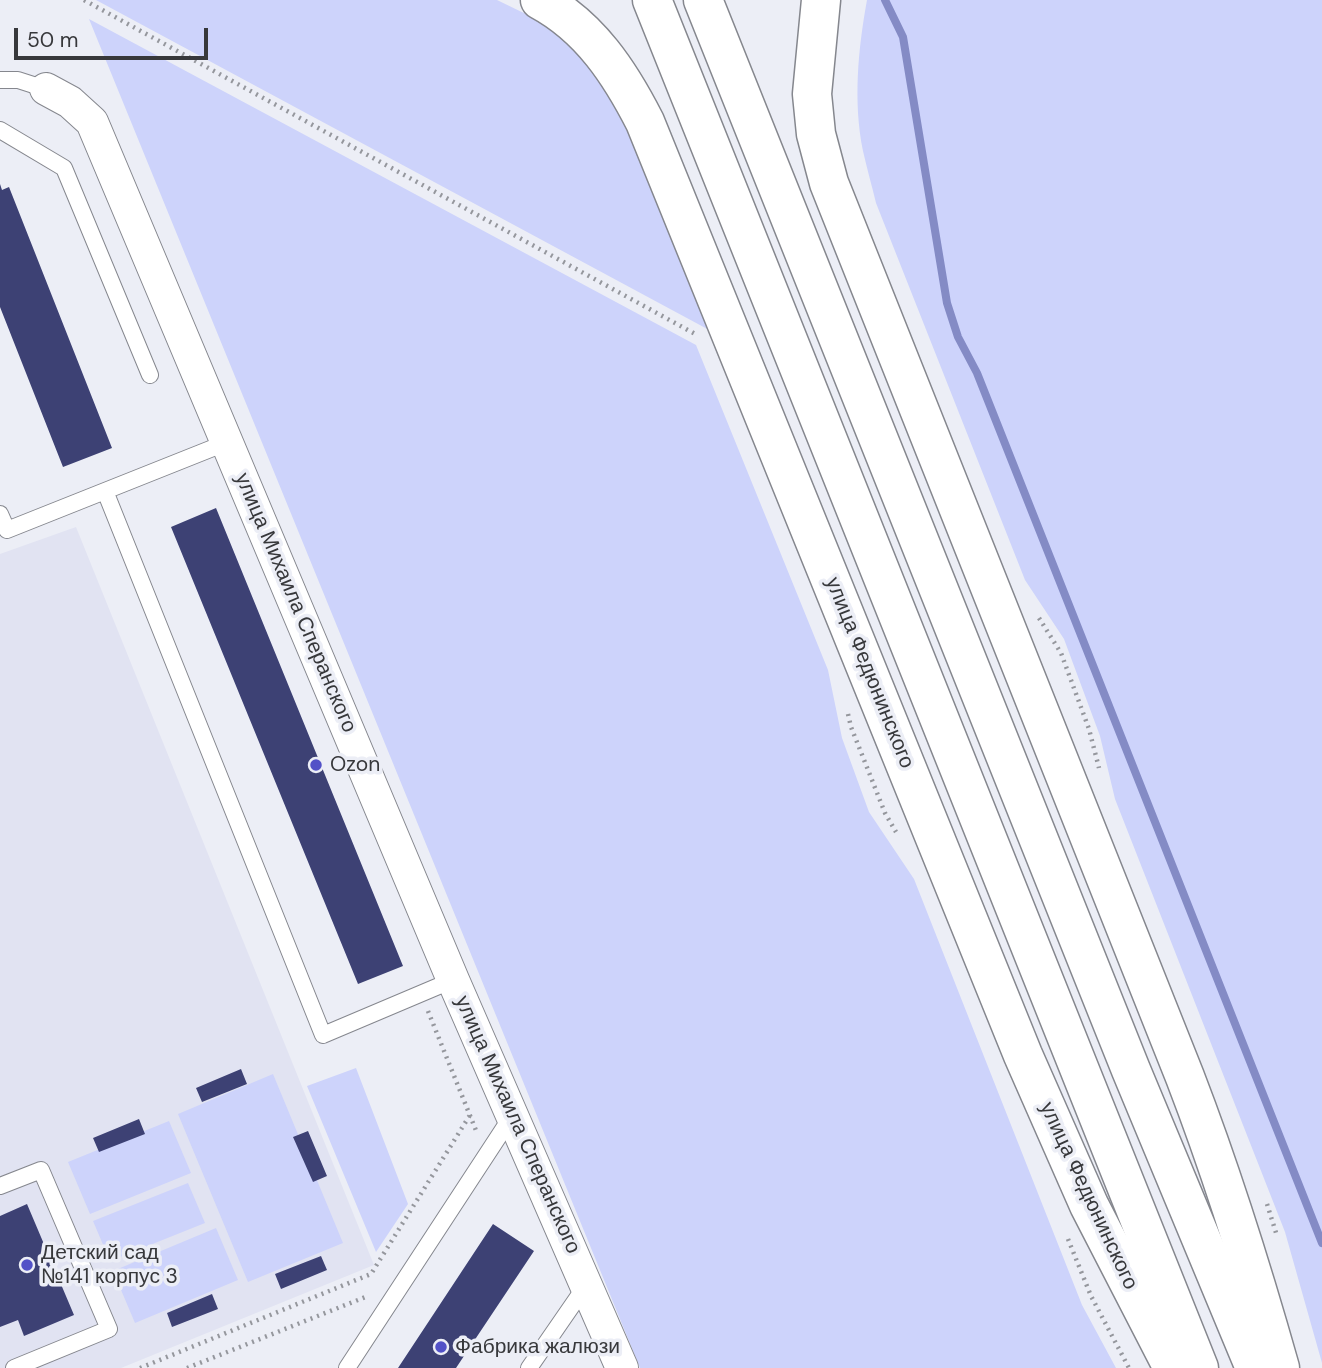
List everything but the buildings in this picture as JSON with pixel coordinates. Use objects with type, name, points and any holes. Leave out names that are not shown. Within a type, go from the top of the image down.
[{"type":"main road","name":"улица Федюнинского","points":[[540,0],[571,20],[593,41],[612,65],[645,122],[1023,1055],[1089,1205],[1173,1368]]},
{"type":"main road","name":"улица Федюнинского","points":[[652,0],[1199,1368]]},
{"type":"main road","points":[[703,0],[1126,1057],[1255,1368]]},
{"type":"main road","points":[[821,0],[812,94],[816,134],[829,183],[1185,1077],[1240,1230],[1280,1368]]},
{"type":"street","name":"улица Михаила Сперанского","points":[[46,89],[70,102],[92,122],[453,980],[622,1368]]},
{"type":"lane","points":[[0,80],[18,80],[46,89]]},
{"type":"lane","points":[[0,130],[64,168],[150,375]]},
{"type":"lane","points":[[0,514],[6,530],[228,442]]},
{"type":"lane","points":[[105,491],[323,1035],[453,980]]},
{"type":"lane","points":[[347,1368],[512,1116]]},
{"type":"lane","points":[[0,1186],[41,1170],[109,1329],[14,1368]]},
{"type":"lane","points":[[529,1368],[587,1284]]},
{"type":"path","points":[[84,0],[707,340]]},
{"type":"path","points":[[848,713],[885,813],[899,836]]},
{"type":"path","points":[[421,993],[479,1140],[475,1153],[484,1159]]},
{"type":"path","points":[[140,1368],[371,1274],[470,1115]]},
{"type":"path","points":[[1065,1231],[1091,1296],[1129,1368]]},
{"type":"path","points":[[371,1274],[375,1283]]},
{"type":"path","points":[[187,1368],[379,1292]]},
{"type":"shaded area","points":[[96,0],[497,0],[532,17],[561,35],[610,86],[711,331]]},
{"type":"shaded area","points":[[867,0],[1322,0],[1322,1363],[1285,1232],[1115,799],[1100,736],[1064,639],[1025,580],[876,203],[863,151],[857,95]]},
{"type":"shaded area","points":[[89,19],[696,345],[828,670],[842,738],[869,812],[914,879],[1082,1305],[1116,1368],[640,1368]]},
{"type":"shaded area","points":[[76,527],[374,1265],[121,1368],[0,1368],[0,554]]},
{"type":"shaded area","points":[[356,1068],[408,1204],[376,1252],[307,1086]]},
{"type":"shaded area","points":[[273,1074],[343,1243],[248,1282],[178,1114]]},
{"type":"shaded area","points":[[169,1121],[191,1173],[90,1214],[68,1162]]},
{"type":"shaded area","points":[[188,1183],[205,1223],[110,1261],[93,1221]]},
{"type":"shaded area","points":[[216,1228],[238,1280],[135,1323],[113,1271]]},
{"type":"waterway","points":[[885,0],[903,37],[947,303],[958,337],[977,373],[1322,1243]]},
{"type":"place","name":"Ozon","points":[[316,765]]},
{"type":"place","name":"Детский сад №141 корпус 3","points":[[27,1265]]},
{"type":"place","name":"Фабрика жалюзи","points":[[441,1347]]}]
